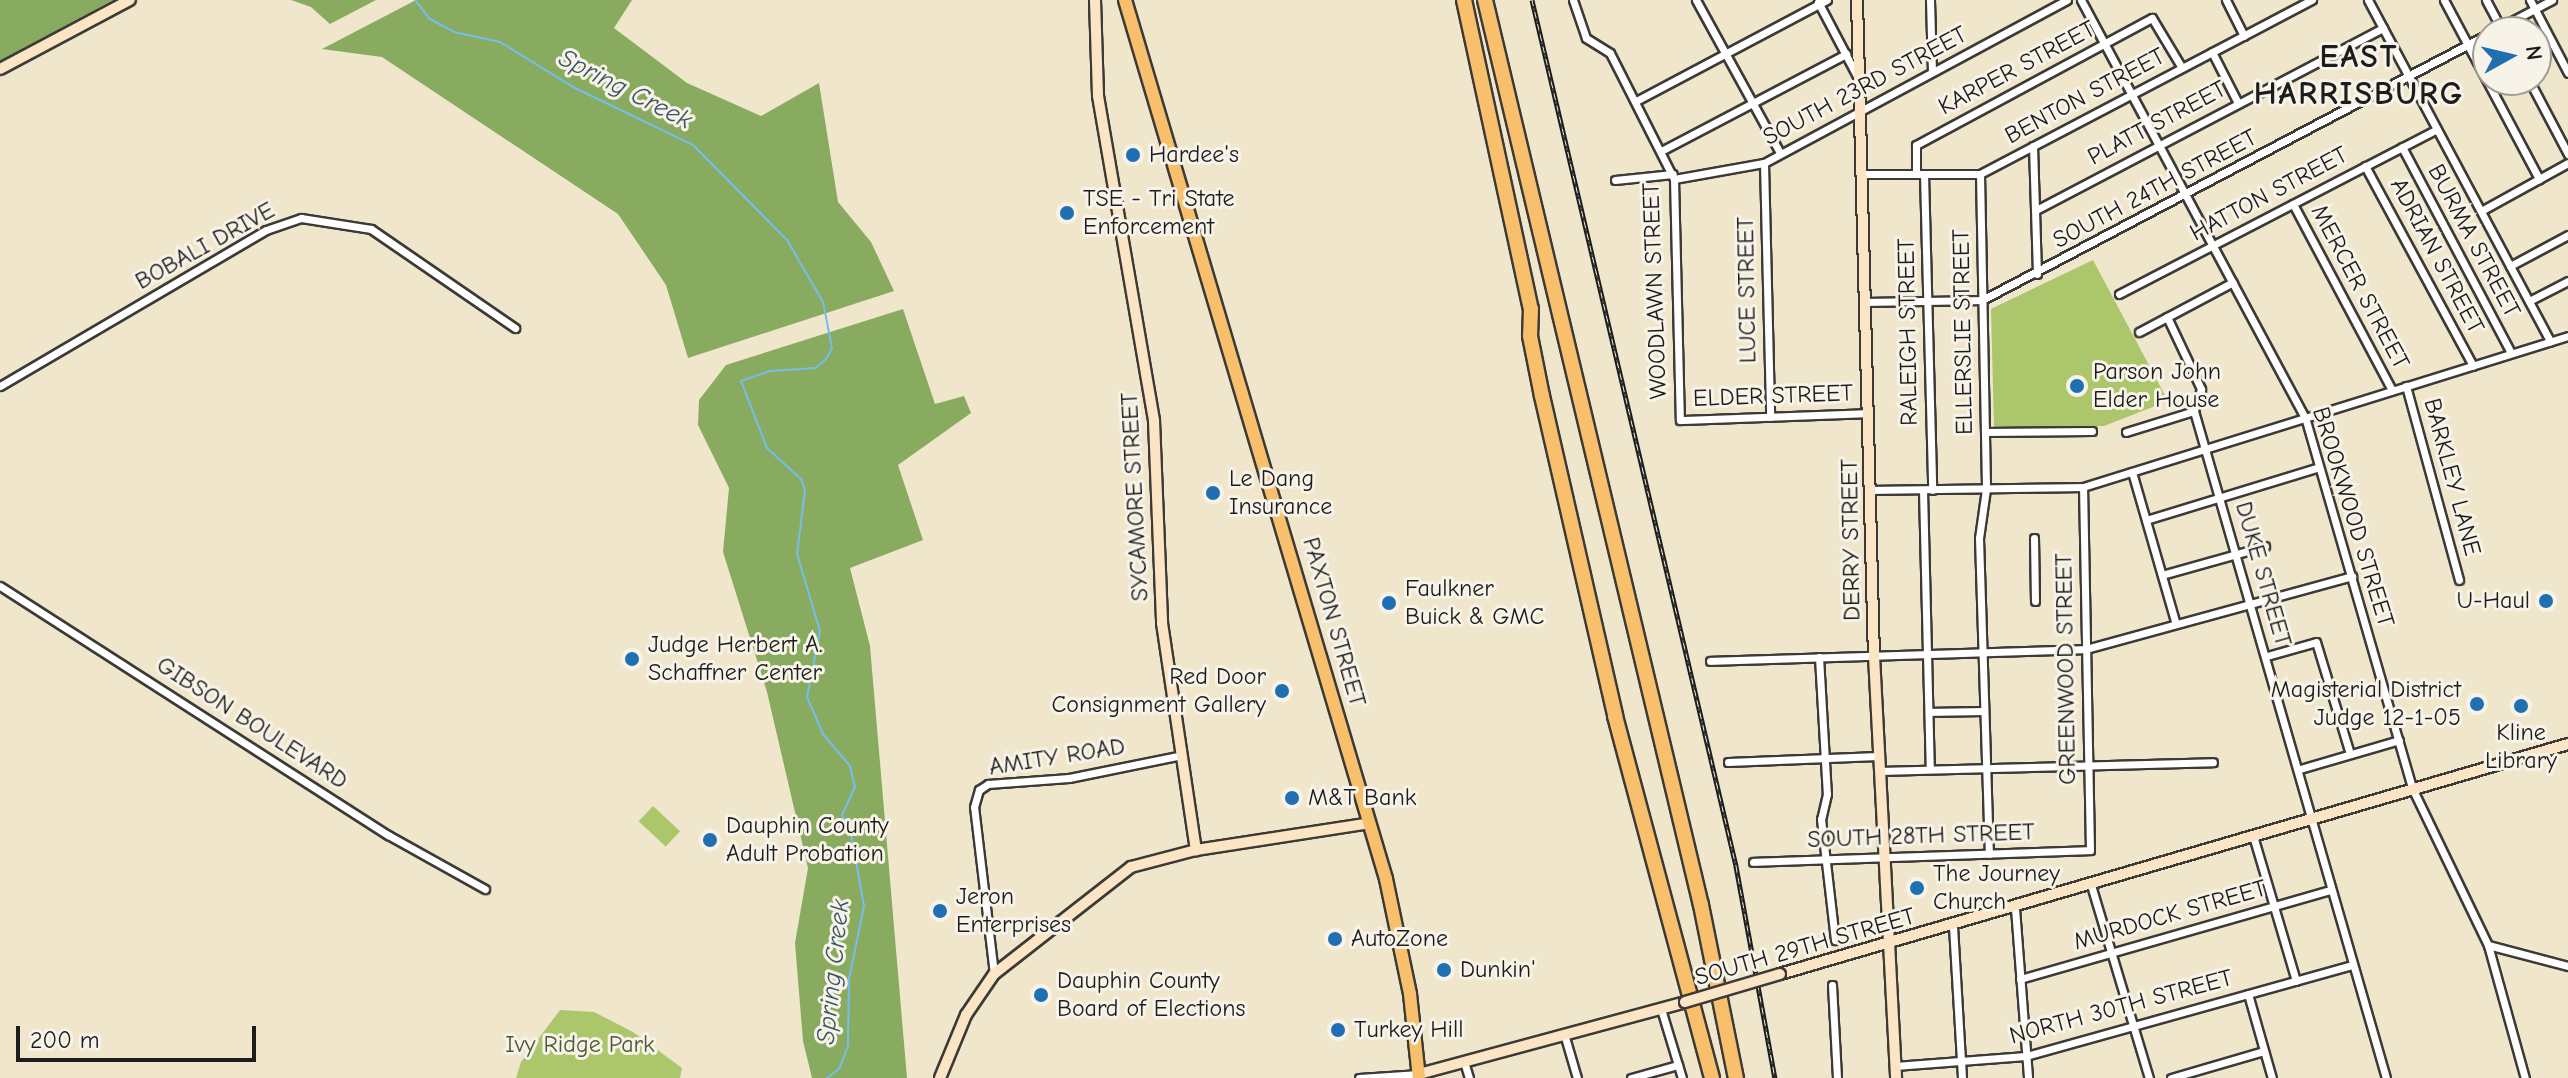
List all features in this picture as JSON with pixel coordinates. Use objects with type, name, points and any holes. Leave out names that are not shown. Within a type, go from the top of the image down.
[{"type":"highway","points":[[1464,0],[1531,309],[1530,336],[1542,396],[1612,702],[1712,1078]]},
{"type":"highway","points":[[1485,0],[1701,905],[1736,1078]]},
{"type":"main road","name":"PAXTON STREET","points":[[1125,0],[1370,823],[1400,936],[1419,1076]]},
{"type":"street","points":[[0,69],[130,0]]},
{"type":"street","name":"SYCAMORE STREET","points":[[1095,0],[1098,96],[1154,421],[1160,598],[1196,850]]},
{"type":"street","name":"DERRY STREET","points":[[1857,0],[1874,656],[1896,1072]]},
{"type":"street","points":[[1930,0],[1932,72]]},
{"type":"street","name":"SOUTH 23RD STREET","points":[[1615,180],[1673,176],[1764,163],[2067,0]]},
{"type":"street","name":"BROOKWOOD STREET","points":[[2081,0],[2305,417],[2413,790],[2488,945],[2525,1078]]},
{"type":"street","points":[[2226,0],[2244,36]]},
{"type":"street","name":"BENTON STREET","points":[[1863,174],[1980,174],[2312,0]]},
{"type":"street","points":[[2368,0],[2550,341]]},
{"type":"street","points":[[2444,0],[2539,179]]},
{"type":"street","points":[[2530,0],[2568,73]]},
{"type":"street","name":"SOUTH 24TH STREET","points":[[2524,16],[2552,0]]},
{"type":"street","name":"WOODLAWN STREET","points":[[1575,1],[1586,38],[1610,53],[1663,150],[1673,176],[1680,420]]},
{"type":"street","points":[[1698,1],[1780,153]]},
{"type":"street","points":[[1636,101],[1821,1],[1859,79]]},
{"type":"street","name":"KARPER STREET","points":[[1920,174],[1916,145],[2154,18],[2182,68]]},
{"type":"street","name":"PLATT STREET","points":[[2036,210],[2383,28]]},
{"type":"street","name":"SOUTH 24TH STREET","points":[[1867,302],[1982,300],[2037,274],[2472,43]]},
{"type":"street","points":[[2212,52],[2238,103]]},
{"type":"street","points":[[1663,150],[1846,54]]},
{"type":"street","points":[[2537,96],[2568,154]]},
{"type":"street","name":"HATTON STREET","points":[[2119,294],[2437,129]]},
{"type":"street","points":[[2033,146],[2037,274]]},
{"type":"street","name":"BURMA STREET","points":[[2402,147],[2511,353]]},
{"type":"street","name":"LUCE STREET","points":[[1764,163],[1770,417]]},
{"type":"street","points":[[2481,211],[2568,163]]},
{"type":"street","name":"ADRIAN STREET","points":[[2365,166],[2473,366]]},
{"type":"street","name":"RALEIGH STREET","points":[[1920,174],[1927,301],[1930,769]]},
{"type":"street","name":"ELLERSLIE STREET","points":[[1980,174],[1986,489]]},
{"type":"street","name":"MERCER STREET","points":[[2293,204],[2392,390]]},
{"type":"street","name":"BOBALI DRIVE","points":[[0,386],[266,230],[301,218],[371,229],[515,328]]},
{"type":"street","points":[[2510,266],[2568,235]]},
{"type":"street","points":[[2529,301],[2568,281]]},
{"type":"street","points":[[2139,332],[2233,282]]},
{"type":"street","name":"DUKE STREET","points":[[2167,317],[2201,389],[2194,411],[2315,821],[2331,890],[2386,1078]]},
{"type":"street","points":[[1870,490],[2083,487],[2568,336]]},
{"type":"street","name":"BARKLEY LANE","points":[[2406,386],[2459,580]]},
{"type":"street","points":[[2126,432],[2194,411]]},
{"type":"street","name":"ELDER STREET","points":[[1680,420],[1868,413]]},
{"type":"street","points":[[1985,432],[2092,431]]},
{"type":"street","points":[[2146,520],[2319,467]]},
{"type":"street","points":[[2132,472],[2176,624]]},
{"type":"street","name":"GREENWOOD STREET","points":[[2083,487],[2090,850]]},
{"type":"street","points":[[1986,489],[1979,538],[1982,768],[1989,854]]},
{"type":"street","points":[[2034,538],[2035,601]]},
{"type":"street","points":[[2162,575],[2265,546]]},
{"type":"street","points":[[1710,661],[2086,649],[2352,576]]},
{"type":"street","name":"GIBSON BOULEVARD","points":[[0,586],[388,835],[485,889]]},
{"type":"street","points":[[2267,656],[2316,642],[2350,754]]},
{"type":"street","points":[[1819,657],[1827,794],[1821,819],[1835,940]]},
{"type":"street","points":[[1929,712],[1981,711]]},
{"type":"street","points":[[2300,769],[2399,740]]},
{"type":"street","name":"SOUTH 29TH STREET","points":[[1419,1076],[1888,945],[2568,744]]},
{"type":"street","name":"AMITY ROAD","points":[[994,974],[974,807],[979,790],[988,784],[1069,778],[1182,755]]},
{"type":"street","points":[[1728,762],[1878,756]]},
{"type":"street","points":[[1879,771],[2213,762]]},
{"type":"street","points":[[940,1078],[966,1015],[994,974],[1117,875],[1145,861],[1196,850],[1370,823]]},
{"type":"street","points":[[2254,839],[2296,981]]},
{"type":"street","name":"SOUTH 28TH STREET","points":[[1753,862],[2090,850]]},
{"type":"street","points":[[2091,885],[2149,1078]]},
{"type":"street","name":"MURDOCK STREET","points":[[2020,979],[2331,890]]},
{"type":"street","points":[[2015,908],[2028,1078]]},
{"type":"street","points":[[1953,926],[1962,1078]]},
{"type":"street","points":[[2488,945],[2568,966]]},
{"type":"street","name":"NORTH 30TH STREET","points":[[1896,1072],[2026,1056],[2353,965]]},
{"type":"street","points":[[1832,985],[1837,1078]]},
{"type":"street","points":[[2248,994],[2272,1078]]},
{"type":"street","points":[[1661,1009],[1682,1078]]},
{"type":"street","points":[[1565,1037],[1577,1078]]},
{"type":"street","points":[[2171,1078],[2264,1051]]},
{"type":"street","points":[[1465,1065],[1469,1078]]},
{"type":"street","points":[[1631,1078],[1678,1065]]},
{"type":"street","points":[[1359,1078],[1419,1076]]},
{"type":"green space","points":[[0,0],[113,0],[0,61]]},
{"type":"green space","points":[[291,0],[376,0],[330,24],[311,7]]},
{"type":"green space","points":[[416,0],[632,0],[614,28],[687,83],[761,116],[819,83],[838,202],[871,242],[894,291],[688,358],[666,285],[618,214],[382,57],[322,49]]},
{"type":"green space","points":[[2093,260],[2168,401],[2104,426],[1994,428],[1991,309]]},
{"type":"green space","points":[[903,309],[935,404],[964,396],[971,413],[898,465],[923,540],[850,568],[870,646],[907,1078],[812,1078],[803,1041],[795,943],[808,868],[767,692],[723,552],[729,488],[698,425],[699,400],[726,365]]},
{"type":"green space","points":[[653,806],[680,831],[666,847],[639,821]]},
{"type":"green space","name":"Ivy Ridge Park","points":[[560,1010],[594,1012],[633,1032],[682,1068],[680,1078],[516,1078],[521,1062]]},
{"type":"waterway","name":"Spring Creek","points":[[415,0],[430,19],[454,32],[500,42],[573,87],[693,145],[787,240],[823,302],[832,348],[827,358],[816,368],[770,371],[741,381],[767,448],[801,479],[805,490],[797,554],[820,631],[807,697],[823,734],[850,766],[855,787],[842,815],[850,828],[864,906],[849,979],[848,1046],[839,1069],[827,1078]]},
{"type":"railway","points":[[1532,0],[1736,866],[1775,1078]]},
{"type":"place","name":"Hardee's","points":[[1133,155]]},
{"type":"place","name":"TSE - Tri State Enforcement","points":[[1067,213]]},
{"type":"place","name":"Parson John Elder House","points":[[2077,386]]},
{"type":"place","name":"Le Dang Insurance","points":[[1213,493]]},
{"type":"place","name":"U-Haul","points":[[2546,601]]},
{"type":"place","name":"Faulkner Buick & GMC","points":[[1389,603]]},
{"type":"place","name":"Judge Herbert A. Schaffner Center","points":[[632,659]]},
{"type":"place","name":"Red Door Consignment Gallery","points":[[1282,691]]},
{"type":"place","name":"Magisterial District Judge 12-1-05","points":[[2477,704]]},
{"type":"place","name":"Kline Library","points":[[2521,706]]},
{"type":"place","name":"M&T Bank","points":[[1292,798]]},
{"type":"place","name":"Dauphin County Adult Probation","points":[[710,840]]},
{"type":"place","name":"The Journey Church","points":[[1917,888]]},
{"type":"place","name":"Jeron Enterprises","points":[[940,911]]},
{"type":"place","name":"AutoZone","points":[[1335,939]]},
{"type":"place","name":"Dunkin'","points":[[1444,970]]},
{"type":"place","name":"Dauphin County Board of Elections","points":[[1041,995]]},
{"type":"place","name":"Turkey Hill","points":[[1338,1030]]},
{"type":"district","name":"EAST HARRISBURG","points":[[2359,76]]}]
